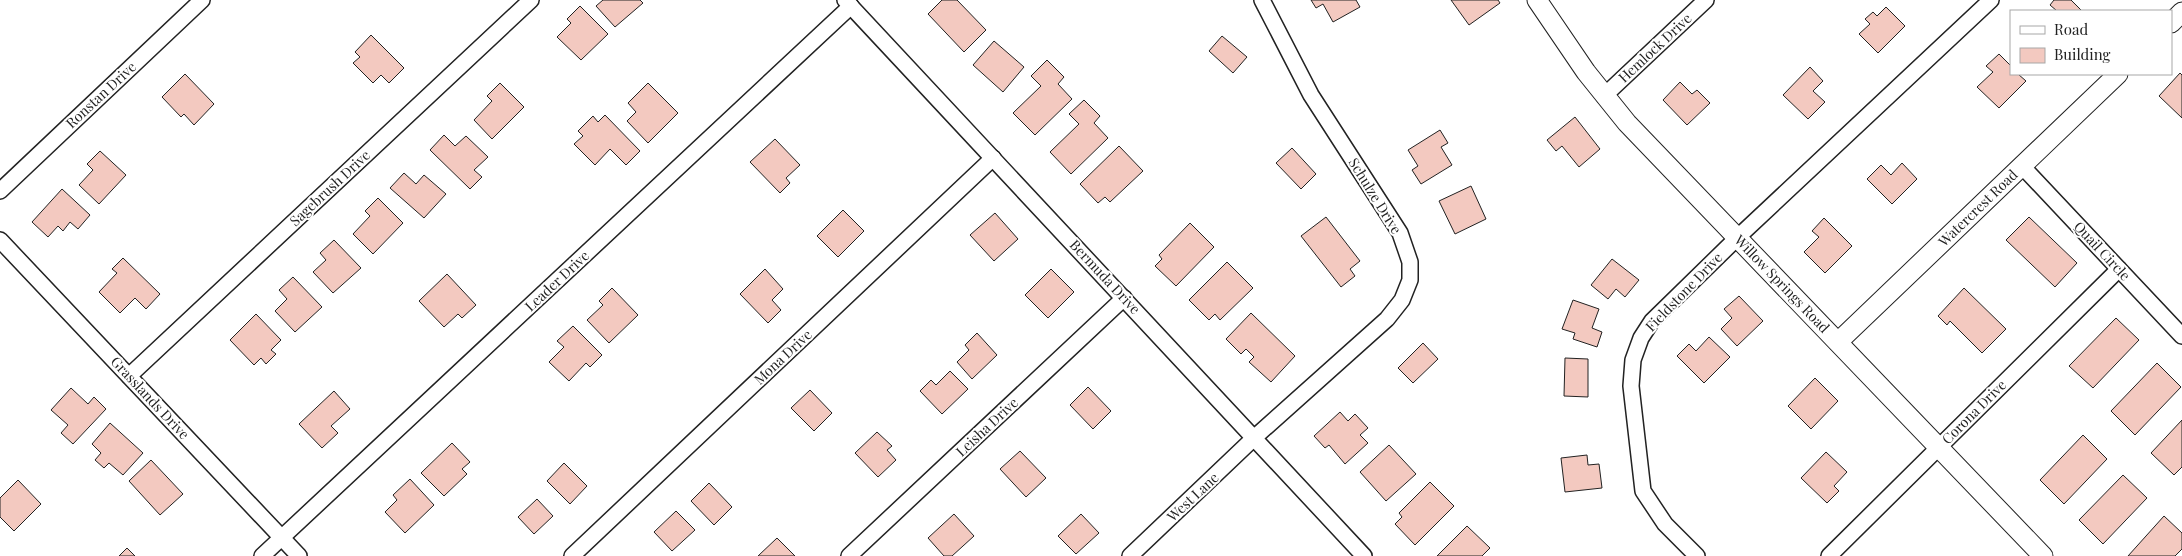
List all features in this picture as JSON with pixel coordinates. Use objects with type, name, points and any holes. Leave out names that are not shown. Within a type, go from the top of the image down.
[{"type":"street","name":"Ronstan Drive","points":[[0,191],[202,0]]},
{"type":"street","name":"Sagebrush Drive","points":[[129,376],[531,0]]},
{"type":"street","name":"Schulze Drive","points":[[1256,438],[1387,319],[1402,300],[1410,280],[1410,262],[1400,233],[1311,95],[1262,0]]},
{"type":"street","name":"Willow Springs Road","points":[[1536,0],[1604,96],[2042,556]]},
{"type":"street","name":"Hemlock Drive","points":[[1604,96],[1706,0]]},
{"type":"street","name":"Fieldstone Drive","points":[[1697,556],[1665,524],[1643,491],[1631,386],[1633,360],[1640,338],[1652,321],[1738,237],[1991,0]]},
{"type":"street","name":"Bermuda Drive","points":[[848,3],[1256,438],[1364,556]]},
{"type":"street","name":"Leader Drive","points":[[262,556],[848,3]]},
{"type":"street","points":[[2172,22],[2182,12]]},
{"type":"street","name":"Watercrest Road","points":[[1838,342],[2117,75]]},
{"type":"street","name":"Mona Drive","points":[[572,556],[993,158]]},
{"type":"street","name":"Quail Circle","points":[[2022,166],[2182,336]]},
{"type":"street","name":"Grasslands Drive","points":[[0,240],[299,556]]},
{"type":"street","name":"Corona Drive","points":[[1829,556],[2119,269]]},
{"type":"street","name":"Leisha Drive","points":[[849,556],[1124,298]]},
{"type":"street","name":"West Lane","points":[[1130,556],[1256,438]]},
{"type":"building","points":[[603,0],[640,0],[643,3],[615,27],[596,6]]},
{"type":"building","points":[[942,0],[957,0],[986,30],[964,52],[928,14]]},
{"type":"building","points":[[1311,0],[1356,0],[1360,7],[1333,22],[1323,4],[1316,8]]},
{"type":"building","points":[[1451,0],[1498,0],[1500,3],[1469,25]]},
{"type":"building","points":[[2054,0],[2071,0],[2081,10],[2056,10],[2050,5]]},
{"type":"building","points":[[580,6],[608,34],[581,60],[557,37],[571,23],[567,19]]},
{"type":"building","points":[[1886,7],[1905,26],[1878,53],[1859,34],[1870,24],[1865,19],[1873,12],[1877,16]]},
{"type":"building","points":[[371,35],[404,68],[389,83],[381,75],[373,83],[353,63],[360,57],[355,52]]},
{"type":"building","points":[[1222,36],[1247,57],[1233,73],[1209,51]]},
{"type":"building","points":[[994,41],[1024,67],[1003,92],[973,65]]},
{"type":"building","points":[[1999,54],[2010,65],[2010,75],[2019,75],[2026,81],[1999,108],[1977,87],[1993,72],[1986,66]]},
{"type":"building","points":[[1047,60],[1064,77],[1058,84],[1072,99],[1035,135],[1013,113],[1041,86],[1031,76]]},
{"type":"building","points":[[1810,67],[1823,81],[1813,91],[1825,102],[1808,119],[1783,95]]},
{"type":"building","points":[[2180,73],[2182,75],[2182,118],[2159,96]]},
{"type":"building","points":[[185,74],[214,104],[194,125],[184,114],[181,117],[162,97]]},
{"type":"building","points":[[1680,82],[1692,94],[1697,90],[1710,103],[1687,125],[1663,100]]},
{"type":"building","points":[[500,83],[524,107],[492,139],[474,120],[492,101],[487,96]]},
{"type":"building","points":[[648,83],[678,113],[648,143],[627,121],[636,112],[628,103]]},
{"type":"building","points":[[1084,100],[1100,116],[1094,123],[1108,138],[1071,174],[1050,152],[1079,124],[1069,114]]},
{"type":"building","points":[[605,115],[640,151],[626,165],[610,149],[595,165],[574,144],[583,136],[578,131],[593,116],[598,122]]},
{"type":"building","points":[[1575,117],[1600,149],[1579,167],[1562,146],[1556,151],[1547,140]]},
{"type":"building","points":[[1440,130],[1448,143],[1441,147],[1452,165],[1421,184],[1412,170],[1418,166],[1408,150]]},
{"type":"building","points":[[444,135],[455,146],[466,136],[488,157],[474,170],[482,177],[470,189],[430,150]]},
{"type":"building","points":[[775,139],[800,165],[786,178],[790,183],[780,193],[750,162]]},
{"type":"building","points":[[1119,146],[1143,171],[1110,202],[1105,197],[1098,203],[1080,184]]},
{"type":"building","points":[[1292,148],[1316,174],[1301,189],[1276,163]]},
{"type":"building","points":[[100,151],[126,175],[99,204],[79,185],[93,170],[87,164]]},
{"type":"building","points":[[1902,163],[1917,179],[1892,204],[1867,179],[1881,165],[1891,175]]},
{"type":"building","points":[[404,173],[416,184],[424,175],[446,194],[424,218],[390,188]]},
{"type":"building","points":[[1471,186],[1486,219],[1455,234],[1439,201]]},
{"type":"building","points":[[62,189],[90,215],[78,229],[70,222],[63,231],[58,226],[48,237],[32,222]]},
{"type":"building","points":[[378,198],[403,223],[373,254],[353,234],[370,216],[365,211]]},
{"type":"building","points":[[843,210],[864,231],[838,257],[817,236]]},
{"type":"building","points":[[995,213],[1018,239],[994,261],[970,235]]},
{"type":"building","points":[[1326,217],[1360,261],[1350,269],[1355,276],[1341,287],[1301,236]]},
{"type":"building","points":[[2029,217],[2077,263],[2055,287],[2006,240]]},
{"type":"building","points":[[1824,218],[1852,246],[1825,273],[1804,252],[1819,237],[1812,231]]},
{"type":"building","points":[[1190,223],[1214,247],[1176,286],[1155,266],[1162,259],[1159,255]]},
{"type":"building","points":[[334,240],[361,268],[333,293],[313,272],[326,260],[320,253]]},
{"type":"building","points":[[123,258],[160,294],[146,309],[135,298],[120,313],[99,292],[117,273],[112,269]]},
{"type":"building","points":[[1612,259],[1639,280],[1625,297],[1616,289],[1608,299],[1591,285]]},
{"type":"building","points":[[1227,262],[1253,288],[1220,320],[1215,314],[1209,320],[1189,300]]},
{"type":"building","points":[[765,269],[783,289],[772,300],[781,310],[768,323],[740,294]]},
{"type":"building","points":[[1051,269],[1074,292],[1048,318],[1025,295]]},
{"type":"building","points":[[447,274],[476,305],[462,318],[458,314],[444,327],[419,301]]},
{"type":"building","points":[[293,277],[322,307],[295,332],[275,311],[287,299],[279,290]]},
{"type":"building","points":[[612,288],[638,315],[609,343],[587,320],[603,305],[599,301]]},
{"type":"building","points":[[1964,288],[2006,329],[1982,353],[1950,321],[1947,325],[1938,316]]},
{"type":"building","points":[[1739,296],[1763,321],[1737,346],[1721,329],[1732,318],[1724,309]]},
{"type":"building","points":[[1573,300],[1599,309],[1592,328],[1602,332],[1597,347],[1573,339],[1575,333],[1562,329]]},
{"type":"building","points":[[1251,313],[1295,356],[1271,382],[1249,362],[1254,357],[1246,349],[1241,354],[1226,339]]},
{"type":"building","points":[[256,314],[281,340],[271,350],[276,354],[266,364],[261,358],[254,365],[230,340]]},
{"type":"building","points":[[2116,318],[2139,340],[2093,388],[2069,366]]},
{"type":"building","points":[[573,326],[602,355],[590,367],[586,363],[569,381],[549,362],[564,347],[557,341]]},
{"type":"building","points":[[977,333],[997,355],[972,379],[957,362],[969,350],[965,345]]},
{"type":"building","points":[[1709,337],[1730,357],[1704,383],[1677,356],[1689,344],[1696,351]]},
{"type":"building","points":[[1423,343],[1438,359],[1413,383],[1398,368]]},
{"type":"building","points":[[1565,358],[1588,359],[1588,397],[1564,396]]},
{"type":"building","points":[[2157,363],[2181,387],[2135,435],[2111,411]]},
{"type":"building","points":[[950,371],[968,389],[942,414],[920,391],[931,380],[936,385]]},
{"type":"building","points":[[1815,378],[1838,401],[1811,429],[1788,406]]},
{"type":"building","points":[[1088,387],[1111,411],[1093,429],[1070,405]]},
{"type":"building","points":[[71,388],[88,404],[94,397],[106,409],[73,444],[61,433],[68,425],[51,410]]},
{"type":"building","points":[[810,390],[832,413],[814,431],[791,408]]},
{"type":"building","points":[[334,391],[350,409],[331,426],[338,433],[322,448],[299,424]]},
{"type":"building","points":[[1340,412],[1348,421],[1355,414],[1368,428],[1360,435],[1368,443],[1345,464],[1329,445],[1325,448],[1314,436]]},
{"type":"building","points":[[2182,420],[2182,467],[2174,475],[2151,453]]},
{"type":"building","points":[[110,423],[143,453],[123,475],[109,463],[104,468],[95,460],[101,453],[92,444]]},
{"type":"building","points":[[877,432],[892,446],[887,450],[896,460],[878,477],[855,453]]},
{"type":"building","points":[[2083,435],[2107,459],[2064,504],[2040,480]]},
{"type":"building","points":[[452,443],[470,462],[462,469],[467,474],[444,496],[421,473]]},
{"type":"building","points":[[1389,445],[1416,474],[1386,501],[1360,472]]},
{"type":"building","points":[[1020,451],[1046,478],[1026,497],[1000,469]]},
{"type":"building","points":[[1826,452],[1847,472],[1834,486],[1839,491],[1827,503],[1801,478]]},
{"type":"building","points":[[1587,455],[1588,465],[1599,464],[1602,488],[1565,492],[1561,458]]},
{"type":"building","points":[[151,460],[183,494],[160,515],[129,481]]},
{"type":"building","points":[[564,463],[587,486],[570,504],[547,481]]},
{"type":"building","points":[[2123,475],[2147,498],[2103,544],[2079,520]]},
{"type":"building","points":[[410,479],[434,505],[405,533],[385,512],[397,500],[393,495]]},
{"type":"building","points":[[18,480],[41,504],[14,531],[0,517],[0,498]]},
{"type":"building","points":[[1430,482],[1454,506],[1415,545],[1395,524],[1402,517],[1399,513]]},
{"type":"building","points":[[709,483],[732,507],[714,525],[691,501]]},
{"type":"building","points":[[537,499],[553,516],[534,534],[518,517]]},
{"type":"building","points":[[676,511],[695,530],[672,551],[654,532]]},
{"type":"building","points":[[954,514],[974,536],[952,556],[944,556],[928,538]]},
{"type":"building","points":[[1081,514],[1099,533],[1076,554],[1058,536]]},
{"type":"building","points":[[2164,516],[2182,533],[2182,549],[2175,556],[2128,556]]},
{"type":"building","points":[[1467,526],[1490,548],[1482,556],[1437,556]]},
{"type":"building","points":[[777,538],[795,556],[758,556]]},
{"type":"building","points":[[127,548],[135,556],[119,556]]}]
